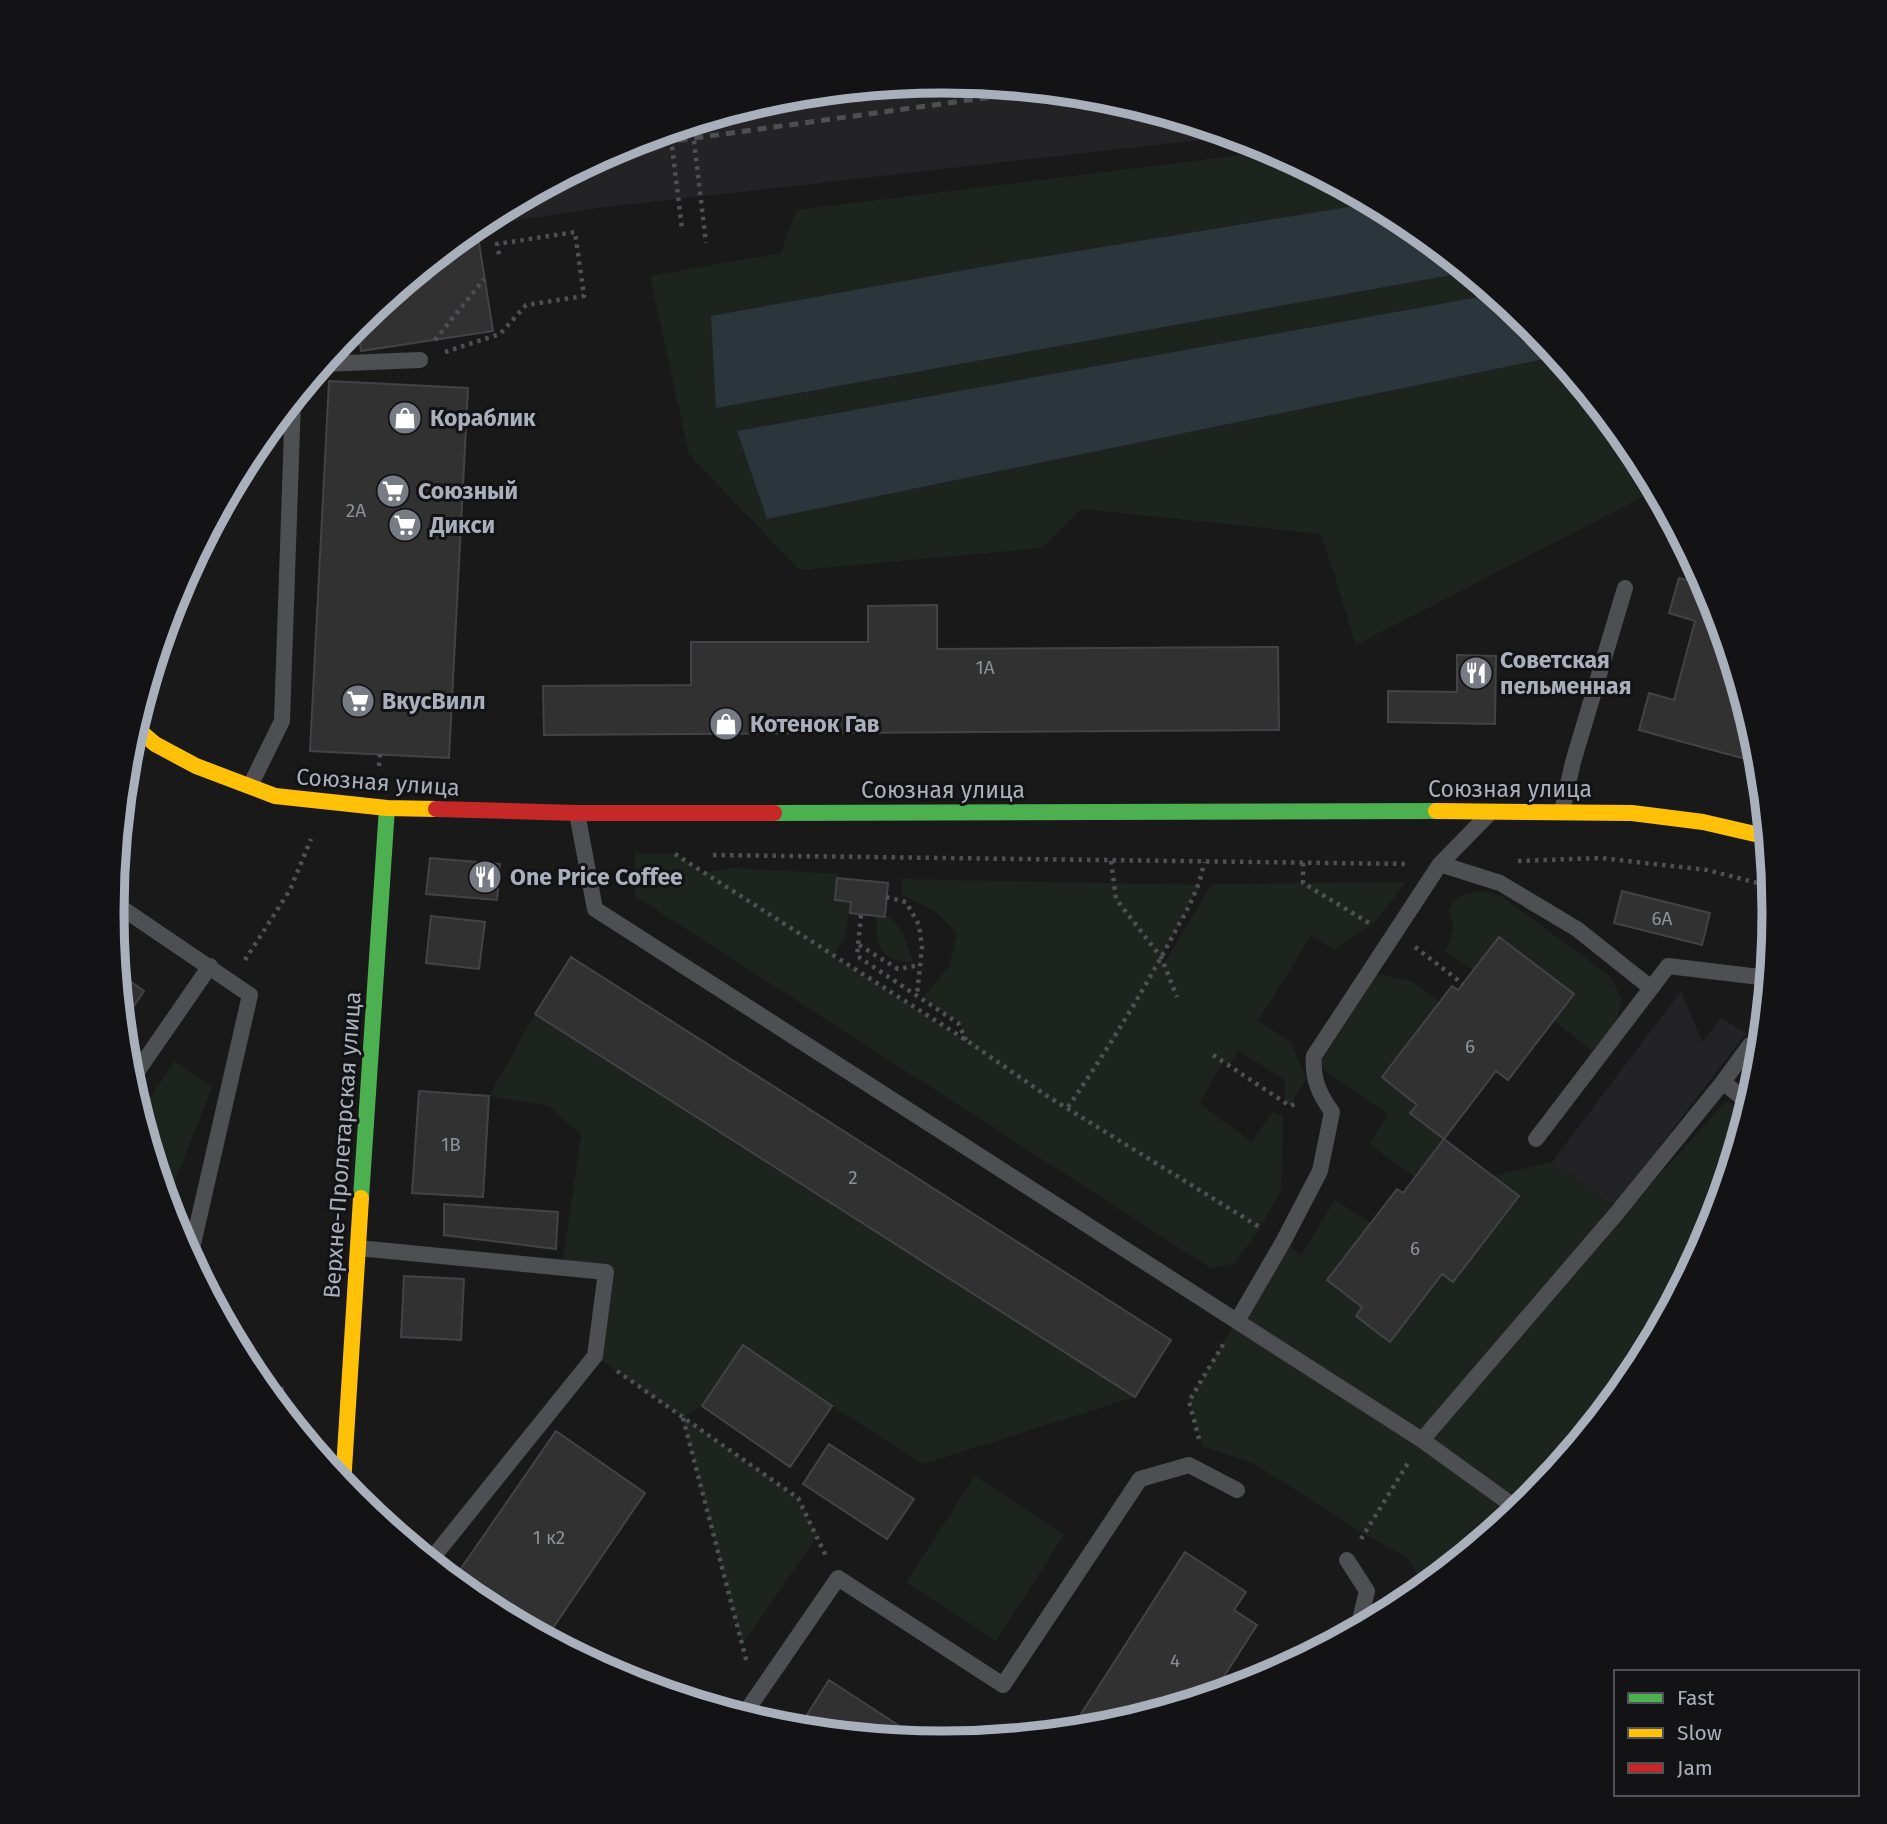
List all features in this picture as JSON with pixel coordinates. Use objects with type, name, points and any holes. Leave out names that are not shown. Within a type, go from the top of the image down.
[{"type":"street","name":"Союзная улица","points":[[144,735],[186,761],[275,796],[387,808],[577,813],[1562,811],[1632,813],[1703,822],[1759,835]]},
{"type":"street","name":"Верхне-Пролетарская улица","points":[[344,1469],[387,808]]},
{"type":"lane","points":[[336,363],[420,360]]},
{"type":"lane","points":[[250,787],[282,721],[292,415]]},
{"type":"lane","points":[[1562,811],[1573,762],[1625,588]]},
{"type":"lane","points":[[1237,1321],[1320,1171],[1332,1112],[1321,1097],[1313,1068],[1314,1056],[1440,864],[1492,811]]},
{"type":"lane","points":[[577,813],[596,909],[1422,1440],[1510,1503]]},
{"type":"lane","points":[[1440,864],[1500,883],[1577,929],[1651,988]]},
{"type":"lane","points":[[124,909],[250,995],[194,1241]]},
{"type":"lane","points":[[1536,1139],[1668,965],[1760,977]]},
{"type":"lane","points":[[139,1068],[210,966]]},
{"type":"lane","points":[[1422,1440],[1616,1214],[1752,1044]]},
{"type":"lane","points":[[1723,1082],[1741,1097]]},
{"type":"lane","points":[[358,1248],[606,1272],[595,1356],[435,1554]]},
{"type":"lane","points":[[749,1707],[838,1578],[1003,1685],[1140,1479],[1189,1465],[1237,1490]]},
{"type":"lane","points":[[1348,1560],[1367,1591],[1361,1616]]},
{"type":"path","points":[[693,132],[706,243]]},
{"type":"path","points":[[671,139],[682,229]]},
{"type":"path","points":[[420,360],[500,334],[526,305],[584,296],[575,232],[497,244],[499,259]]},
{"type":"path","points":[[420,360],[484,279]]},
{"type":"path","points":[[379,766],[380,754]]},
{"type":"path","points":[[662,854],[689,855]]},
{"type":"path","points":[[675,854],[966,1040],[1047,1096],[1283,1242]]},
{"type":"path","points":[[702,855],[1440,864]]},
{"type":"path","points":[[1507,862],[1601,858],[1707,870],[1762,884]]},
{"type":"path","points":[[1111,861],[1116,899],[1161,957],[1177,997]]},
{"type":"path","points":[[1068,1107],[1099,1063],[1161,957],[1200,884],[1204,862]]},
{"type":"path","points":[[1303,863],[1303,883],[1371,924]]},
{"type":"path","points":[[247,957],[290,890]]},
{"type":"path","points":[[887,897],[906,902],[919,925],[922,947],[917,995]]},
{"type":"path","points":[[851,967],[857,956],[861,915]]},
{"type":"path","points":[[1395,932],[1463,984]]},
{"type":"path","points":[[859,944],[898,969],[920,965]]},
{"type":"path","points":[[857,956],[958,1023],[966,1040]]},
{"type":"path","points":[[1213,1055],[1290,1105],[1321,1097]]},
{"type":"path","points":[[1202,1446],[1189,1401],[1237,1321]]},
{"type":"path","points":[[595,1356],[798,1498],[838,1578]]},
{"type":"path","points":[[682,1417],[756,1697]]},
{"type":"path","points":[[1364,1534],[1422,1440]]},
{"type":"shaded area","points":[[944,93],[1050,100],[1103,108],[1213,138],[597,208],[502,223],[581,177],[680,136],[784,108],[837,100]]},
{"type":"shaded area","points":[[1253,154],[1306,177],[1357,205],[1004,263],[716,408],[1457,274],[1484,296],[737,431],[767,519],[1547,359],[1593,413],[1648,494],[1356,645],[1321,534],[1082,509],[1042,548],[800,570],[689,455],[650,276],[781,253],[796,210]]},
{"type":"shaded area","points":[[1357,205],[1399,231],[1457,274],[716,408],[711,316],[1004,263]]},
{"type":"shaded area","points":[[1484,296],[1547,359],[767,519],[737,431]]},
{"type":"shaded area","points":[[635,853],[675,854],[704,873],[733,868],[839,874],[835,900],[851,902],[844,939],[833,956],[966,1041],[959,1022],[922,999],[949,966],[957,933],[936,912],[902,895],[902,879],[1200,885],[1161,957],[1164,964],[1212,884],[1406,882],[1375,922],[1334,950],[1311,936],[1258,1021],[1290,1041],[1307,1078],[1290,1106],[1285,1102],[1285,1080],[1239,1051],[1229,1065],[1223,1062],[1199,1103],[1252,1142],[1272,1112],[1283,1116],[1281,1190],[1260,1228],[1235,1263],[1212,1269],[635,896]]},
{"type":"shaded area","points":[[1483,891],[1501,896],[1610,976],[1622,999],[1616,1022],[1595,1053],[1553,1020],[1573,994],[1499,937],[1473,970],[1445,952],[1452,931],[1448,909],[1459,896]]},
{"type":"shaded area","points":[[877,916],[891,918],[903,933],[913,962],[894,959],[882,950],[877,936]]},
{"type":"shaded area","points":[[1377,974],[1412,981],[1440,1002],[1417,1105],[1411,1113],[1444,1139],[1415,1177],[1369,1144],[1388,1114],[1325,1071],[1321,1062]]},
{"type":"shaded area","points":[[1681,991],[1702,1042],[1721,1018],[1746,1033],[1614,1206],[1552,1162]]},
{"type":"shaded area","points":[[535,1014],[1135,1397],[923,1464],[743,1345],[702,1406],[683,1417],[798,1498],[817,1536],[742,1645],[682,1417],[595,1356],[606,1272],[562,1267],[581,1135],[549,1106],[489,1096]]},
{"type":"shaded area","points":[[175,1061],[212,1087],[172,1187],[152,1124],[147,1103]]},
{"type":"shaded area","points":[[1726,1101],[1738,1111],[1700,1226],[1653,1322],[1625,1367],[1593,1411],[1523,1491],[1484,1528],[1419,1579],[1408,1558],[1364,1534],[1255,1464],[1202,1446],[1189,1401],[1283,1242],[1301,1255],[1335,1200],[1371,1223],[1362,1307],[1356,1316],[1442,1274],[1453,1282],[1519,1197],[1492,1176],[1552,1162],[1614,1206],[1438,1422]]},
{"type":"shaded area","points":[[975,1476],[1064,1535],[996,1641],[906,1582]]},
{"type":"building","points":[[479,243],[493,331],[361,351],[359,338],[364,333],[403,296],[470,244]]},
{"type":"building","name":"Союзный","points":[[329,381],[468,388],[449,758],[310,751]]},
{"type":"building","points":[[1679,578],[1693,582],[1719,649],[1735,700],[1748,760],[1639,730],[1649,693],[1674,700],[1695,621],[1669,613]]},
{"type":"building","points":[[937,605],[937,649],[1278,647],[1279,730],[544,735],[543,686],[691,685],[691,642],[868,642],[868,606]]},
{"type":"building","name":"Советская пельменная","points":[[1457,655],[1496,656],[1495,724],[1388,722],[1388,691],[1457,692]]},
{"type":"building","points":[[430,858],[500,864],[497,900],[426,894]]},
{"type":"building","points":[[837,878],[888,883],[885,917],[850,913],[851,902],[835,900]]},
{"type":"building","points":[[1622,891],[1710,913],[1702,945],[1614,923]]},
{"type":"building","points":[[431,916],[485,922],[479,969],[426,963]]},
{"type":"building","points":[[1499,937],[1574,994],[1508,1080],[1496,1071],[1444,1139],[1410,1113],[1417,1105],[1382,1077],[1452,986],[1458,990]]},
{"type":"building","points":[[571,957],[1171,1340],[1135,1397],[535,1014]]},
{"type":"building","points":[[127,979],[144,991],[130,1011]]},
{"type":"building","points":[[419,1091],[489,1096],[483,1197],[412,1193]]},
{"type":"building","points":[[1444,1139],[1519,1196],[1453,1282],[1442,1274],[1390,1342],[1356,1316],[1362,1307],[1327,1280],[1397,1189],[1403,1193]]},
{"type":"building","points":[[444,1204],[558,1212],[556,1249],[444,1235]]},
{"type":"building","points":[[404,1276],[464,1279],[461,1340],[401,1337]]},
{"type":"building","points":[[743,1345],[832,1406],[790,1467],[702,1406]]},
{"type":"building","points":[[556,1431],[645,1493],[551,1630],[488,1593],[459,1572]]},
{"type":"building","points":[[829,1444],[914,1499],[887,1539],[803,1484]]},
{"type":"building","points":[[1185,1552],[1246,1592],[1234,1610],[1257,1625],[1220,1683],[1156,1703],[1077,1720]]},
{"type":"building","points":[[829,1680],[905,1730],[837,1724],[804,1719]]},
{"type":"railway","points":[[663,142],[1002,95]]},
{"type":"traffic: fast","points":[[361,1198],[387,808]]},
{"type":"traffic: fast","points":[[774,813],[1436,811]]},
{"type":"traffic: slow","points":[[144,735],[155,744],[196,766],[275,796],[387,808],[436,809]]},
{"type":"traffic: slow","points":[[1436,811],[1632,813],[1703,822],[1759,835]]},
{"type":"traffic: slow","points":[[344,1469],[361,1198]]},
{"type":"traffic: jam","points":[[436,809],[577,813],[774,813]]},
{"type":"place","name":"Кораблик","points":[[405,418]]},
{"type":"place","name":"Союзный","points":[[393,491]]},
{"type":"place","name":"Дикси","points":[[405,525]]},
{"type":"place","name":"Советская пельменная","points":[[1476,673]]},
{"type":"place","name":"ВкусВилл","points":[[358,701]]},
{"type":"place","name":"Котенок Гав","points":[[726,724]]},
{"type":"place","name":"One Price Coffee","points":[[485,877]]}]
